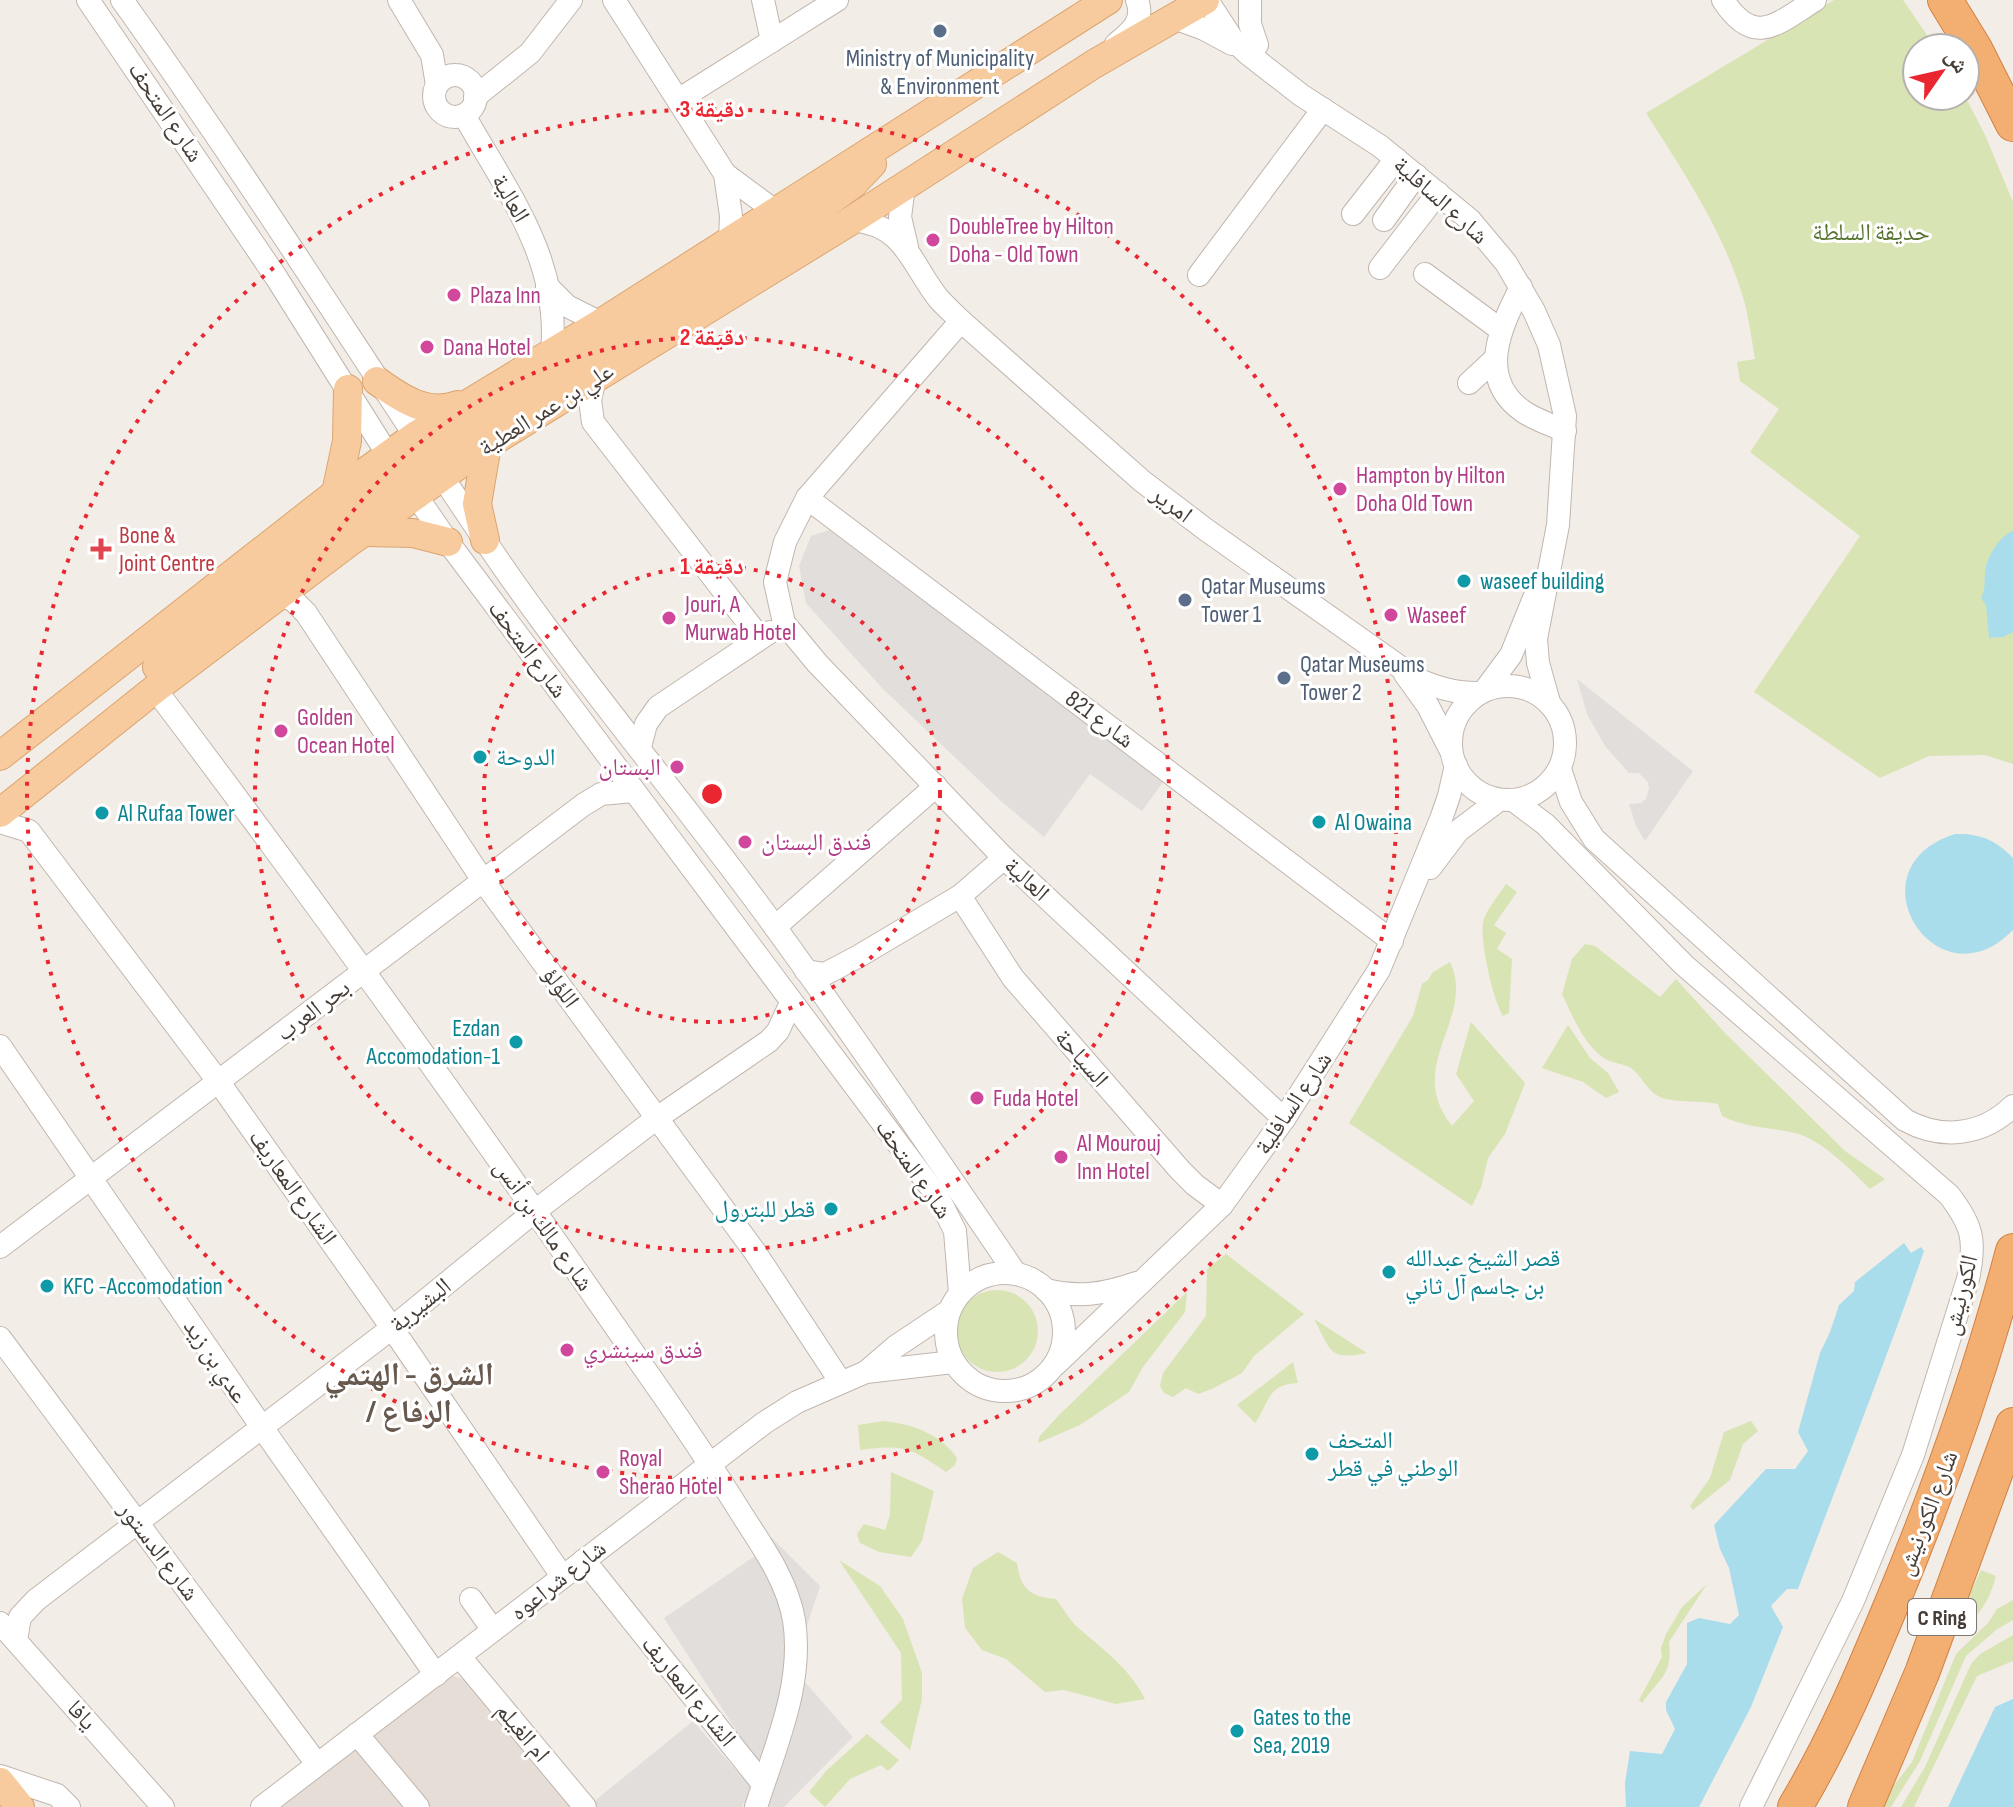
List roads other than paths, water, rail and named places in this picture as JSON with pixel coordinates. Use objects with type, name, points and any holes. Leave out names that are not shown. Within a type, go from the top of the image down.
[{"type":"highway","points":[[1945,0],[1975,49],[2013,124]]},
{"type":"highway","name":"شارع الكورنيش","points":[[1795,1807],[1821,1764],[1859,1683],[1912,1554],[1988,1342],[2013,1251]]},
{"type":"highway","name":"شارع الكورنيش","points":[[1865,1807],[1922,1673],[2013,1425]]},
{"type":"highway","points":[[1804,1807],[1821,1764]]},
{"type":"main road","name":"علي بن عمر العطية","points":[[428,455],[487,445],[852,220],[1094,64],[1206,0]]},
{"type":"main road","name":"علي بن عمر العطية","points":[[0,756],[336,493],[401,474],[428,455],[474,399],[601,323],[1099,4]]},
{"type":"main road","points":[[109,725],[133,693],[178,648],[401,474],[413,450],[428,455],[779,237],[865,173],[894,135]]},
{"type":"main road","points":[[377,381],[409,402],[430,409],[449,408],[474,399]]},
{"type":"main road","points":[[336,493],[347,441],[348,389]]},
{"type":"main road","points":[[485,540],[477,504],[487,445]]},
{"type":"main road","name":"علي بن عمر العطية","points":[[0,813],[155,689],[365,532],[401,474]]},
{"type":"main road","points":[[365,532],[413,533],[448,542]]},
{"type":"main road","points":[[0,1782],[20,1807]]},
{"type":"street","name":"شارع المتحف","points":[[88,0],[242,225],[448,542],[947,1212],[955,1231],[954,1302]]},
{"type":"street","name":"شارع المتحف","points":[[122,0],[233,159],[485,540],[566,654],[775,927],[950,1174],[1016,1274]]},
{"type":"street","name":"العالية","points":[[399,0],[432,55],[460,90],[531,231],[541,257],[555,326],[552,353]]},
{"type":"street","points":[[460,90],[500,76],[530,53],[571,0]]},
{"type":"street","points":[[614,0],[725,174],[775,211]]},
{"type":"street","points":[[763,0],[772,41]]},
{"type":"street","points":[[678,100],[837,0]]},
{"type":"street","points":[[1094,64],[1136,26],[1140,16],[1137,0]]},
{"type":"street","name":"شارع السافلية","points":[[1206,0],[1233,40],[1252,49]]},
{"type":"street","name":"شارع السافلية","points":[[1220,0],[1252,49],[1291,88],[1396,159],[1489,241],[1521,287],[1549,345],[1560,385],[1565,431],[1561,494],[1536,639],[1538,663],[1549,702]]},
{"type":"street","points":[[1174,18],[1252,49],[1250,0]]},
{"type":"street","points":[[1723,0],[1740,22],[1750,28],[1761,29],[1774,26],[1815,0]]},
{"type":"street","points":[[1199,275],[1323,109]]},
{"type":"street","points":[[1353,214],[1396,159]]},
{"type":"street","points":[[725,174],[731,216],[730,240]]},
{"type":"street","points":[[1384,220],[1416,175]]},
{"type":"street","name":"امرير","points":[[904,186],[900,217],[907,248]]},
{"type":"street","points":[[1380,268],[1438,193]]},
{"type":"street","name":"امرير","points":[[852,220],[884,227],[907,248],[938,297],[961,321],[1142,481],[1205,529],[1436,688],[1457,693],[1481,692]]},
{"type":"street","points":[[1425,274],[1501,330]]},
{"type":"street","points":[[547,286],[567,306],[601,323]]},
{"type":"street","points":[[1521,287],[1501,330],[1496,358],[1498,375],[1514,404],[1527,414],[1565,431]]},
{"type":"street","points":[[640,747],[646,724],[658,707],[784,623],[775,582],[785,542],[807,498],[961,321]]},
{"type":"street","points":[[1469,383],[1496,358]]},
{"type":"street","points":[[595,378],[590,400],[593,422],[760,638]]},
{"type":"street","name":"شارع 821","points":[[807,498],[1392,941]]},
{"type":"street","name":"شارع السافلية","points":[[1481,692],[1511,655],[1553,548]]},
{"type":"street","name":"اللؤلؤ","points":[[282,595],[306,613],[484,882],[755,1252],[840,1381]]},
{"type":"street","name":"العالية","points":[[784,623],[817,663],[1004,858],[1284,1119]]},
{"type":"street","name":"امرير","points":[[1400,666],[1428,706],[1453,759]]},
{"type":"street","points":[[1514,685],[1529,689],[1549,702],[1564,728],[1564,756],[1560,769],[1545,787],[1524,798],[1506,800],[1473,788],[1453,759],[1455,721],[1462,708],[1481,692],[1499,686],[1514,685]]},
{"type":"street","name":"شارع مالك بن أنس","points":[[155,689],[364,972],[535,1211],[710,1463],[777,1572],[794,1618],[797,1655],[792,1692],[756,1807]]},
{"type":"street","name":"شارع السافلية","points":[[1056,1364],[1141,1281],[1198,1231],[1222,1205],[1284,1119],[1369,987],[1392,941],[1445,808],[1453,759]]},
{"type":"street","points":[[1560,769],[1571,802],[1594,839],[1905,1120],[1938,1133],[1959,1134],[1979,1128],[2013,1106]]},
{"type":"street","points":[[775,927],[936,786]]},
{"type":"street","name":"بحر العرب","points":[[0,1247],[591,799],[613,792],[633,791]]},
{"type":"street","name":"شارع السافلية","points":[[1408,898],[1458,831],[1506,800]]},
{"type":"street","name":"الكورنيش","points":[[1506,800],[1545,824],[1684,965],[1949,1195],[1964,1214],[1971,1231],[1974,1252],[1968,1279],[1913,1455],[1853,1601],[1751,1807]]},
{"type":"street","name":"الشارع المعاريف","points":[[0,822],[29,831],[218,1081],[562,1576]]},
{"type":"street","points":[[806,971],[825,974],[835,969],[960,896],[1004,858]]},
{"type":"street","name":"السياحة","points":[[960,896],[1013,978],[1180,1170],[1222,1205]]},
{"type":"street","name":"البشيرية","points":[[16,1640],[20,1617],[27,1608],[392,1328],[535,1211],[657,1118],[769,1041],[791,1003]]},
{"type":"street","name":"عدي بن زيد","points":[[0,1046],[436,1675]]},
{"type":"street","points":[[1001,1273],[1027,1277],[1046,1290],[1055,1300],[1064,1325],[1061,1352],[1056,1364],[1046,1376],[1019,1391],[989,1390],[972,1382],[953,1362],[946,1345],[945,1328],[954,1302],[985,1276],[1001,1273]]},
{"type":"street","name":"شارع السافلية","points":[[1046,1290],[1079,1296],[1095,1295],[1141,1281]]},
{"type":"street","name":"شارع شراعوه","points":[[866,1372],[954,1302]]},
{"type":"street","name":"شارع الدستور","points":[[0,1338],[317,1764]]},
{"type":"street","name":"شارع شراعوه","points":[[262,1807],[764,1423],[840,1381],[866,1372],[953,1362]]},
{"type":"street","name":"الشارع المعاريف","points":[[584,1560],[763,1784]]},
{"type":"street","points":[[471,1599],[493,1630]]},
{"type":"street","name":"يافا","points":[[0,1623],[163,1807]]},
{"type":"street","name":"ام الغيلم","points":[[460,1657],[585,1807]]},
{"type":"street","points":[[357,1734],[418,1807]]},
{"type":"street","points":[[0,1776],[57,1795],[69,1807]]},
{"type":"water","points":[[2013,531],[2013,632],[2003,637],[1989,638],[1986,605],[1981,598],[1986,566],[1996,546]]},
{"type":"water","points":[[1955,834],[1987,839],[2013,858],[2013,930],[1984,950],[1957,953],[1933,943],[1915,924],[1906,900],[1908,874],[1923,851]]},
{"type":"water","points":[[1904,1243],[1911,1253],[1921,1247],[1924,1251],[1798,1589],[1787,1589],[1771,1606],[1783,1627],[1751,1707],[1699,1807],[1626,1807],[1625,1783],[1630,1751],[1662,1754],[1675,1729],[1666,1710],[1666,1702],[1687,1664],[1687,1623],[1699,1618],[1730,1624],[1739,1615],[1729,1568],[1714,1525],[1766,1469],[1795,1469],[1808,1451],[1798,1432],[1820,1353],[1839,1305],[1854,1291],[1855,1282]]},
{"type":"water","points":[[2013,1699],[2013,1807],[1948,1807],[1995,1707]]},
{"type":"place","name":"Ministry of Municipality & Environment","points":[[940,31]]},
{"type":"place","name":"DoubleTree by Hilton Doha - Old Town","points":[[933,240]]},
{"type":"place","name":"Plaza Inn","points":[[454,295]]},
{"type":"place","name":"Dana Hotel","points":[[427,347]]},
{"type":"place","name":"Hampton by Hilton Doha Old Town","points":[[1340,489]]},
{"type":"place","name":"Bone & Joint Centre","points":[[101,549]]},
{"type":"place","name":"waseef building","points":[[1464,581]]},
{"type":"place","name":"Qatar Museums Tower 1","points":[[1185,600]]},
{"type":"place","name":"Waseef","points":[[1391,615]]},
{"type":"place","name":"Jouri, A Murwab Hotel","points":[[669,618]]},
{"type":"place","name":"Qatar Museums Tower 2","points":[[1284,678]]},
{"type":"place","name":"Golden Ocean Hotel","points":[[281,731]]},
{"type":"place","name":"الدوحة","points":[[480,757]]},
{"type":"place","name":"البستان","points":[[677,767]]},
{"type":"place","name":"Al Rufaa Tower","points":[[102,813]]},
{"type":"place","name":"Al Owaina","points":[[1319,822]]},
{"type":"place","name":"فندق البستان","points":[[745,842]]},
{"type":"place","name":"Ezdan Accomodation-1","points":[[516,1042]]},
{"type":"place","name":"Fuda Hotel","points":[[977,1098]]},
{"type":"place","name":"Al Mourouj Inn Hotel","points":[[1061,1157]]},
{"type":"place","name":"قطر للبترول","points":[[831,1209]]},
{"type":"place","name":"قصر الشيخ عبدالله بن جاسم آل ثاني","points":[[1389,1272]]},
{"type":"place","name":"KFC -Accomodation","points":[[47,1286]]},
{"type":"place","name":"فندق سينشري","points":[[567,1350]]},
{"type":"place","name":"المتحف الوطني في قطر","points":[[1312,1454]]},
{"type":"place","name":"Royal Sherao Hotel","points":[[603,1472]]},
{"type":"place","name":"Gates to the Sea, 2019","points":[[1237,1731]]},
{"type":"district","name":"الشرق - الهتمي / الرفاع","points":[[409,1392]]},
{"type":"park label","name":"حديقة السلطة","points":[[1871,232]]}]
